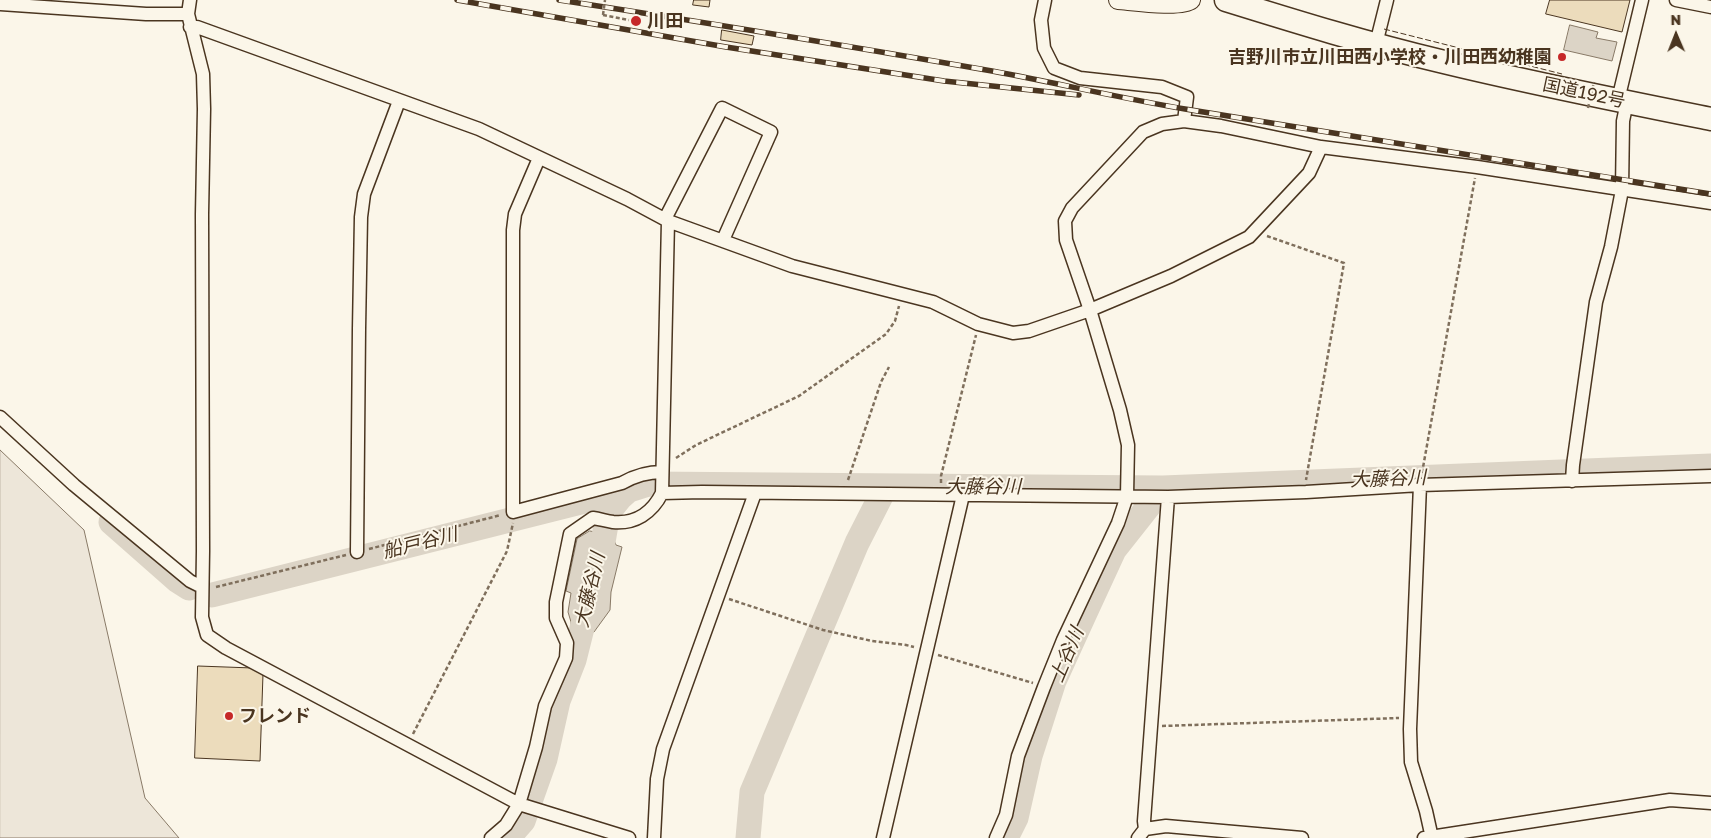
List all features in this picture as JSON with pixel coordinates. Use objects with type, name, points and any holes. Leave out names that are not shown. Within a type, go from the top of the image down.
[{"type":"highway","name":"国道192号","points":[[1226,0],[1302,24],[1440,61],[1622,101],[1711,118]]},
{"type":"main road","points":[[1118,0],[1169,4],[1188,3],[1191,0]]},
{"type":"street","points":[[190,0],[189,21],[203,74],[204,109],[202,214],[202,617],[207,635],[226,648],[526,807],[629,838]]},
{"type":"street","points":[[1045,0],[1041,20],[1044,48],[1054,68],[1080,78],[1162,87],[1187,97],[1184,121]]},
{"type":"street","points":[[1376,44],[1387,0]]},
{"type":"street","points":[[1572,474],[1596,302],[1611,246],[1622,190],[1622,101],[1642,0]]},
{"type":"street","points":[[1676,0],[1711,7]]},
{"type":"street","points":[[0,4],[146,14],[189,21],[207,30],[479,129],[667,220],[792,266],[933,302],[978,324],[1013,333],[1029,331],[1090,310],[1171,276],[1249,237],[1309,173],[1321,147]]},
{"type":"street","points":[[358,552],[361,217],[364,194],[399,101]]},
{"type":"street","points":[[490,838],[526,807],[545,706],[566,658],[567,643],[556,618],[556,602],[570,534],[593,518],[613,522],[629,522],[637,519],[656,505],[662,483],[667,220],[722,108],[771,132],[723,240]]},
{"type":"street","points":[[996,838],[1006,815],[1018,756],[1063,640],[1118,523],[1127,490],[1128,445],[1120,410],[1090,310],[1066,240],[1065,221],[1072,208],[1144,132],[1162,124],[1184,121],[1221,126],[1321,147],[1477,167],[1711,203]]},
{"type":"street","points":[[539,158],[515,214],[513,230],[513,512],[622,483],[648,472],[662,483],[756,493],[963,495],[1127,490],[1159,497],[1306,492],[1421,480],[1572,474],[1711,476]]},
{"type":"street","points":[[0,416],[74,485],[190,581],[202,587]]},
{"type":"street","points":[[1421,480],[1411,718],[1411,762],[1426,811],[1429,838],[1670,800],[1711,803]]},
{"type":"street","points":[[654,838],[657,779],[662,749],[756,493]]},
{"type":"street","points":[[883,838],[963,495]]},
{"type":"street","points":[[1141,834],[1144,821],[1151,726],[1159,497]]},
{"type":"street","points":[[1141,834],[1155,826],[1166,826],[1302,838]]},
{"type":"path","points":[[606,0],[603,15],[629,20]]},
{"type":"path","points":[[1588,108],[1594,82]]},
{"type":"path","points":[[1421,480],[1477,167]]},
{"type":"path","points":[[1254,231],[1344,263],[1306,477]]},
{"type":"path","points":[[662,483],[678,456],[696,444],[799,396],[886,334],[896,321],[903,294]]},
{"type":"path","points":[[941,483],[941,476],[978,324]]},
{"type":"path","points":[[848,480],[881,382],[889,367]]},
{"type":"path","points":[[407,744],[507,551],[513,523]]},
{"type":"path","points":[[718,596],[823,630]]},
{"type":"path","points":[[1151,726],[1411,718]]},
{"type":"shaded area","points":[[0,450],[84,530],[145,798],[179,838],[0,838]]},
{"type":"water","points":[[1570,25],[1598,32],[1596,38],[1617,42],[1612,61],[1564,50]]},
{"type":"water","points":[[590,531],[612,535],[616,545],[622,547],[611,592],[610,610],[594,632],[571,629],[568,612],[571,593],[566,591],[577,539]]},
{"type":"building","points":[[694,0],[710,0],[709,7],[693,5]]},
{"type":"building","points":[[1550,0],[1630,0],[1622,32],[1546,14]]},
{"type":"building","points":[[722,30],[754,36],[752,45],[721,40]]},
{"type":"building","name":"フレンド","points":[[198,666],[253,668],[263,674],[260,761],[195,758]]},
{"type":"waterway","name":"大藤谷川","points":[[508,838],[523,821],[545,759],[558,701],[574,660],[602,548],[608,513],[629,490],[648,484],[1163,488],[1711,466]]},
{"type":"waterway","name":"上谷川","points":[[748,838],[752,792],[857,543],[886,486]]},
{"type":"waterway","name":"上谷川","points":[[1006,838],[1016,818],[1030,756],[1054,681],[1114,550],[1163,488]]},
{"type":"waterway","name":"船戸谷川","points":[[212,595],[629,490]]},
{"type":"waterway","name":"船戸谷川","points":[[111,522],[178,581],[189,588]]},
{"type":"railway","points":[[457,0],[726,47],[944,81],[1079,95]]},
{"type":"railway","points":[[559,0],[776,34],[992,71],[1185,109],[1711,194]]},
{"type":"fence","points":[[1384,29],[1562,74]]},
{"type":"place","name":"川田","points":[[636,21]]},
{"type":"place","name":"吉野川市立川田西小学校・川田西幼稚園","points":[[1562,57]]},
{"type":"place","name":"フレンド","points":[[229,716]]}]
